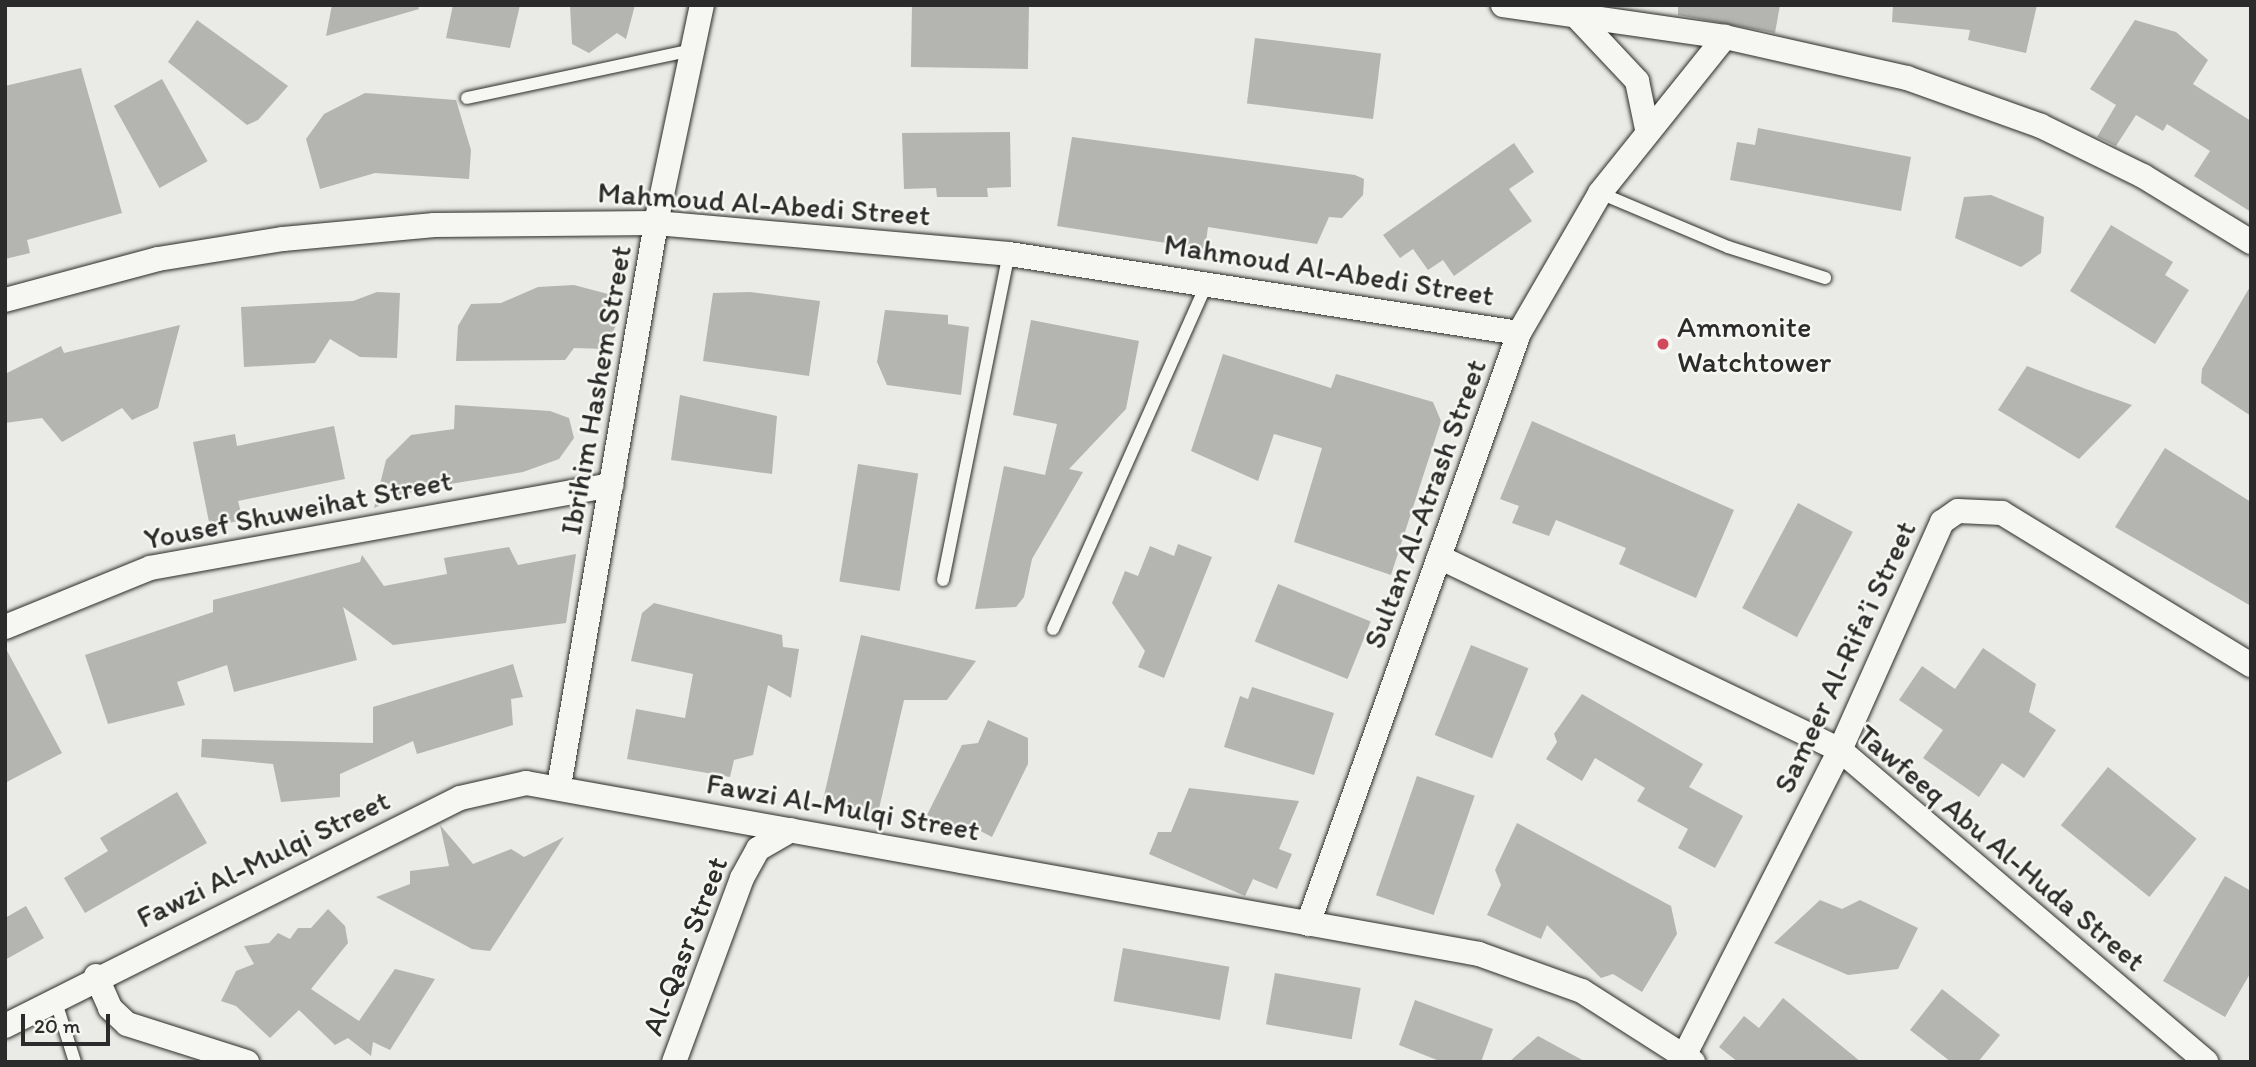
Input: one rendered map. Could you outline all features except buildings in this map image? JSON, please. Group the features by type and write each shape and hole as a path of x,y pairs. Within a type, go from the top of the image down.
{"street":[{"name":"Ibrihim Hashem Street","path":"559,786 656,223 702,5"},
{"path":"1503,5 1725,37 1907,78 2041,126 2143,176 2251,242"},
{"path":"1577,17 1637,81 1647,129"},
{"name":"Sultan Al-Atrash Street","path":"1308,924 1520,332 1600,193 1647,129 1725,37"},
{"name":"Mahmoud Al-Abedi Street","path":"5,300 158,258 284,239 434,225 656,223 1009,254 1209,281 1520,332"},
{"name":"Yousef Shuweihat Street","path":"5,627 150,568 612,485"},
{"name":"Sameer Al-Rifa’i Street","path":"1686,1059 1840,750 1942,522 1958,511 2002,513 2251,665"},
{"name":"Tawfeeq Abu Al-Huda Street","path":"1439,557 1840,750 2206,1062"},
{"name":"Fawzi Al-Mulqi Street","path":"5,1026 96,976 460,798 492,787 559,786 1479,954 1544,976 1626,1015 1686,1059"},
{"name":"Al-Qasr Street","path":"674,1062 742,878 758,849 791,830"},
{"path":"96,976 110,1008 127,1024 247,1062"}],"lane":[{"path":"467,98 694,50"},
{"path":"1600,193 1728,247 1825,278"},
{"path":"943,580 1009,254"},
{"path":"1054,629 1209,281"},
{"path":"55,999 75,1062"}],"place":[{"name":"Ammonite Watchtower","path":"1663,344"}]}
